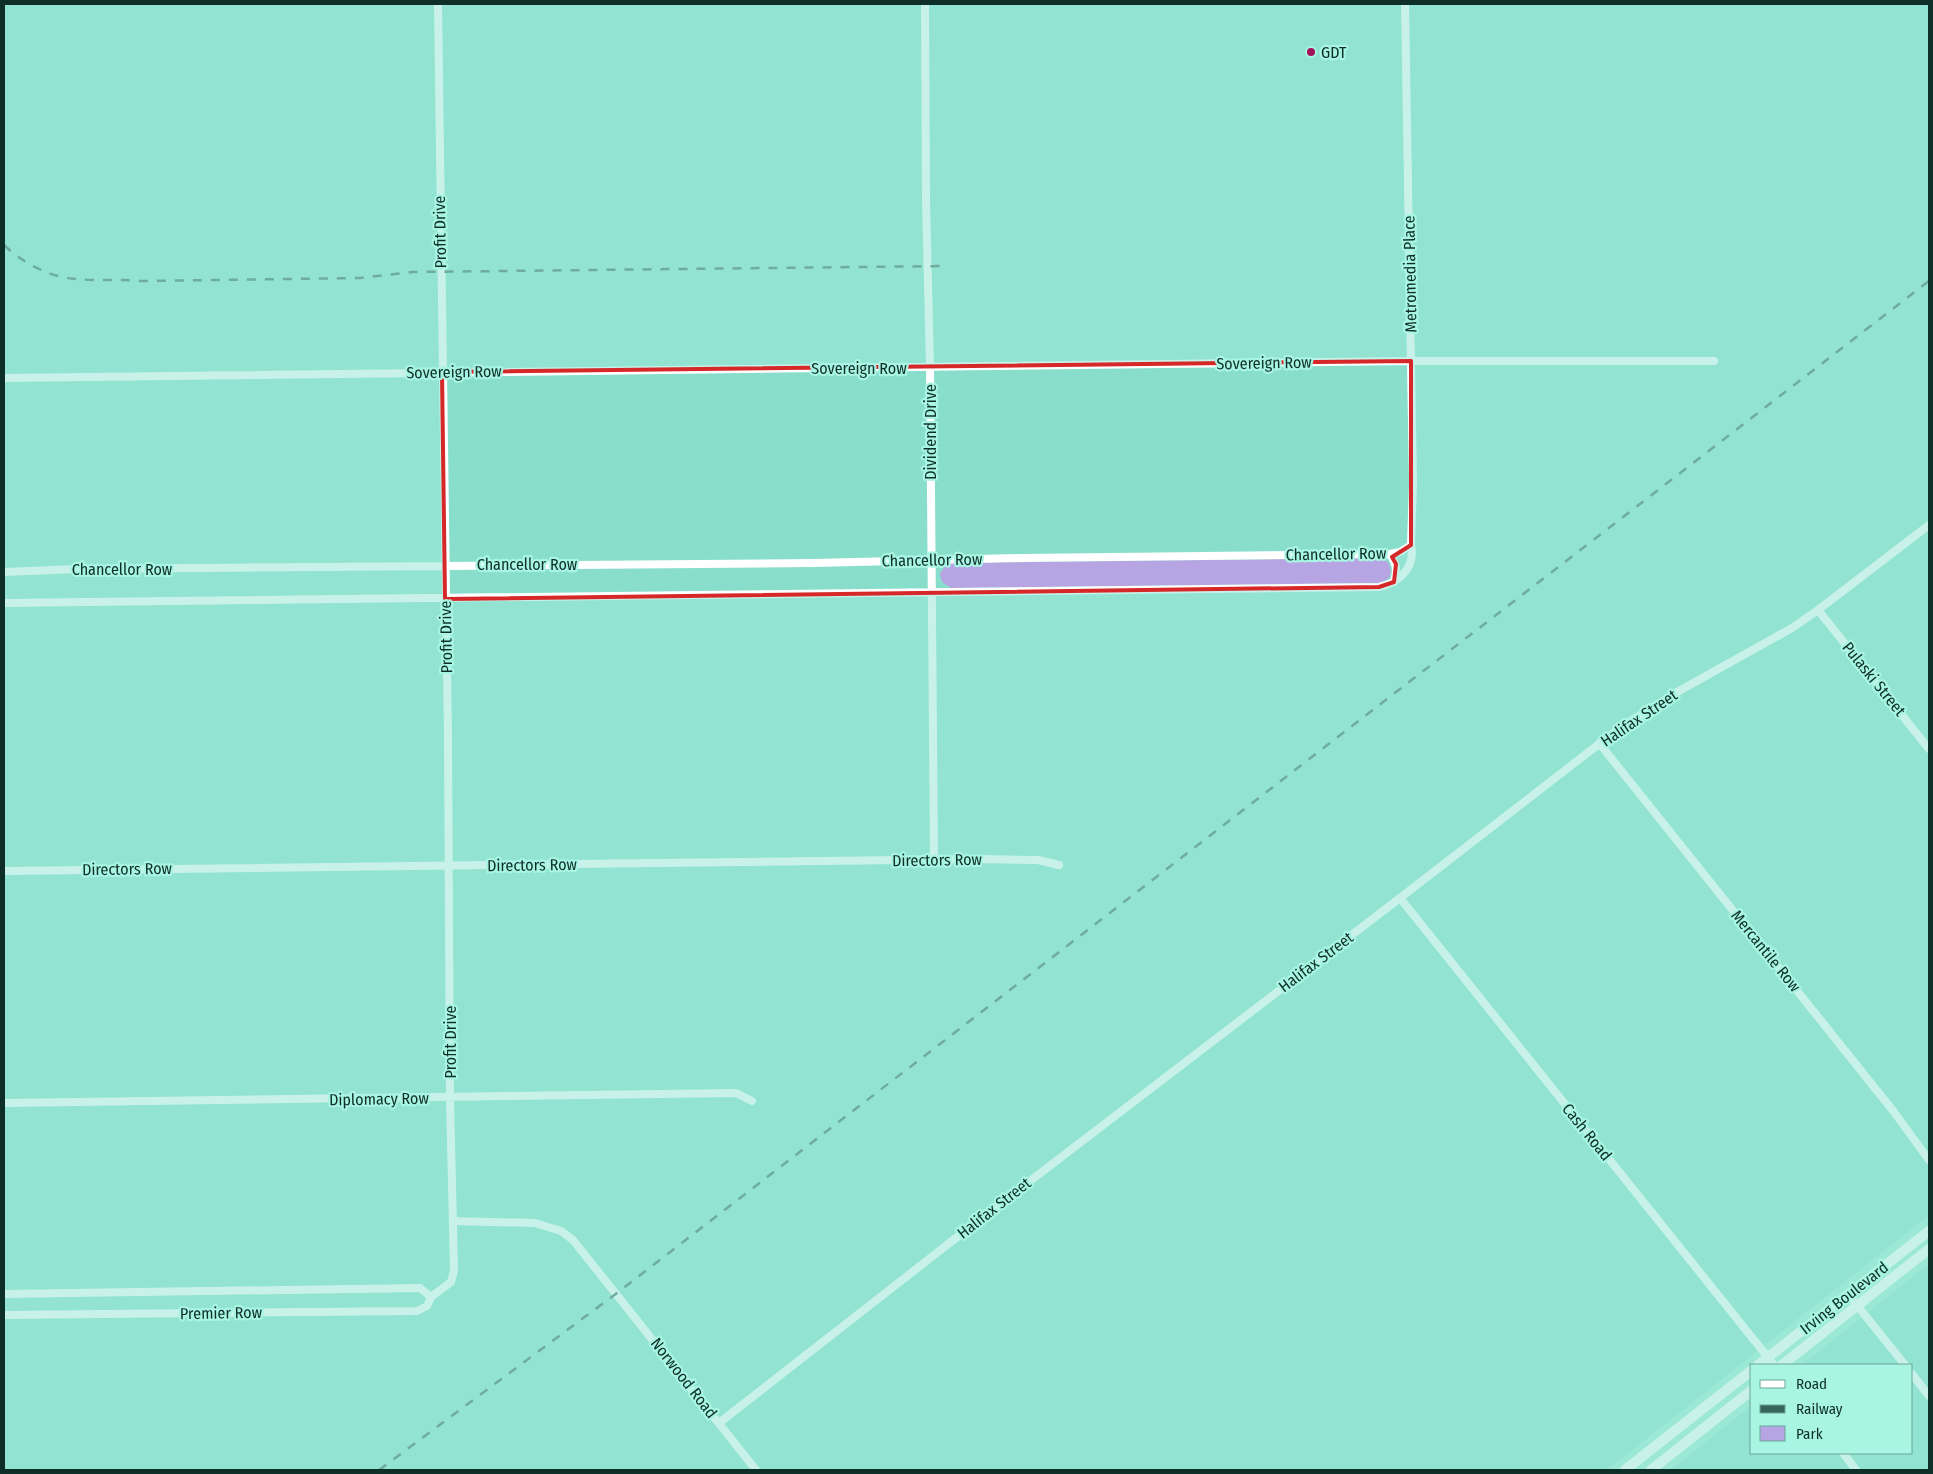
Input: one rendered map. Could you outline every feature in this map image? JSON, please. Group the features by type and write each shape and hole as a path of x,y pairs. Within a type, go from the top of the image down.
{"main road":[{"name":"Irving Boulevard","path":"1771,1361 1848,1294 1929,1231"},
{"name":"Irving Boulevard","path":"1783,1364 1929,1249"},
{"path":"1625,1470 1750,1372"},
{"path":"1651,1470 1750,1392"},
{"path":"1690,1419 1700,1431"},
{"path":"1663,1440 1673,1453"}],"street":[{"name":"Profit Drive","path":"438,4 449,866 450,1098 454,1271"},
{"name":"Dividend Drive","path":"925,4 934,860"},
{"name":"Metromedia Place","path":"1405,4 1413,483 1411,545"},
{"name":"Sovereign Row","path":"4,378 1411,361 1714,361"},
{"name":"Halifax Street","path":"719,1423 977,1221 1400,898 1621,726 1661,701 1767,643 1818,610 1929,525"},
{"name":"Chancellor Row","path":"4,572 78,569 445,564 805,563 1390,554 1400,552 1411,545 1413,552 1410,564 1404,574 1394,582 1379,587 4,603"},
{"path":"1390,554 1396,564 1397,572 1394,582"},
{"name":"Pulaski Street","path":"1818,610 1929,749"},
{"name":"Mercantile Row","path":"1600,743 1917,1142 1929,1160"},
{"name":"Directors Row","path":"4,871 934,860 1038,860 1059,865"},
{"name":"Cash Road","path":"1400,898 1771,1361"},
{"name":"Diplomacy Row","path":"4,1103 736,1093 752,1101"},
{"name":"Norwood Road","path":"453,1221 535,1223 561,1231 573,1240 612,1286 756,1470"},
{"name":"Premier Row","path":"4,1315 417,1310 427,1306 432,1296 451,1282 454,1271"},
{"name":"Premier Row","path":"4,1294 420,1288 432,1296"},
{"path":"1848,1294 1904,1364"},
{"path":"1913,1375 1929,1396"},
{"path":"1844,1454 1856,1470"}],"highlighted area":[{"path":"1411,361 1411,545 1392,557 1396,564 1394,582 1379,587 445,599 442,372"}],"shaded area":[{"path":"4,4 1929,4 1929,1215 1607,1470 4,1470"},
{"path":"1929,1264 1929,1470 1671,1470 1750,1407 1750,1454 1913,1454 1913,1364 1803,1364"}],"green space":[{"path":"1380,558 1388,562 1391,571 1389,578 1380,583 951,588 942,582 940,574 945,566 951,563"}],"railway":[{"path":"4,245 19,258 46,272 66,278 84,280 360,278 413,272 947,266"},
{"path":"379,1470 617,1293 1929,281"}],"place":[{"name":"GDT","path":"1311,52"}]}
